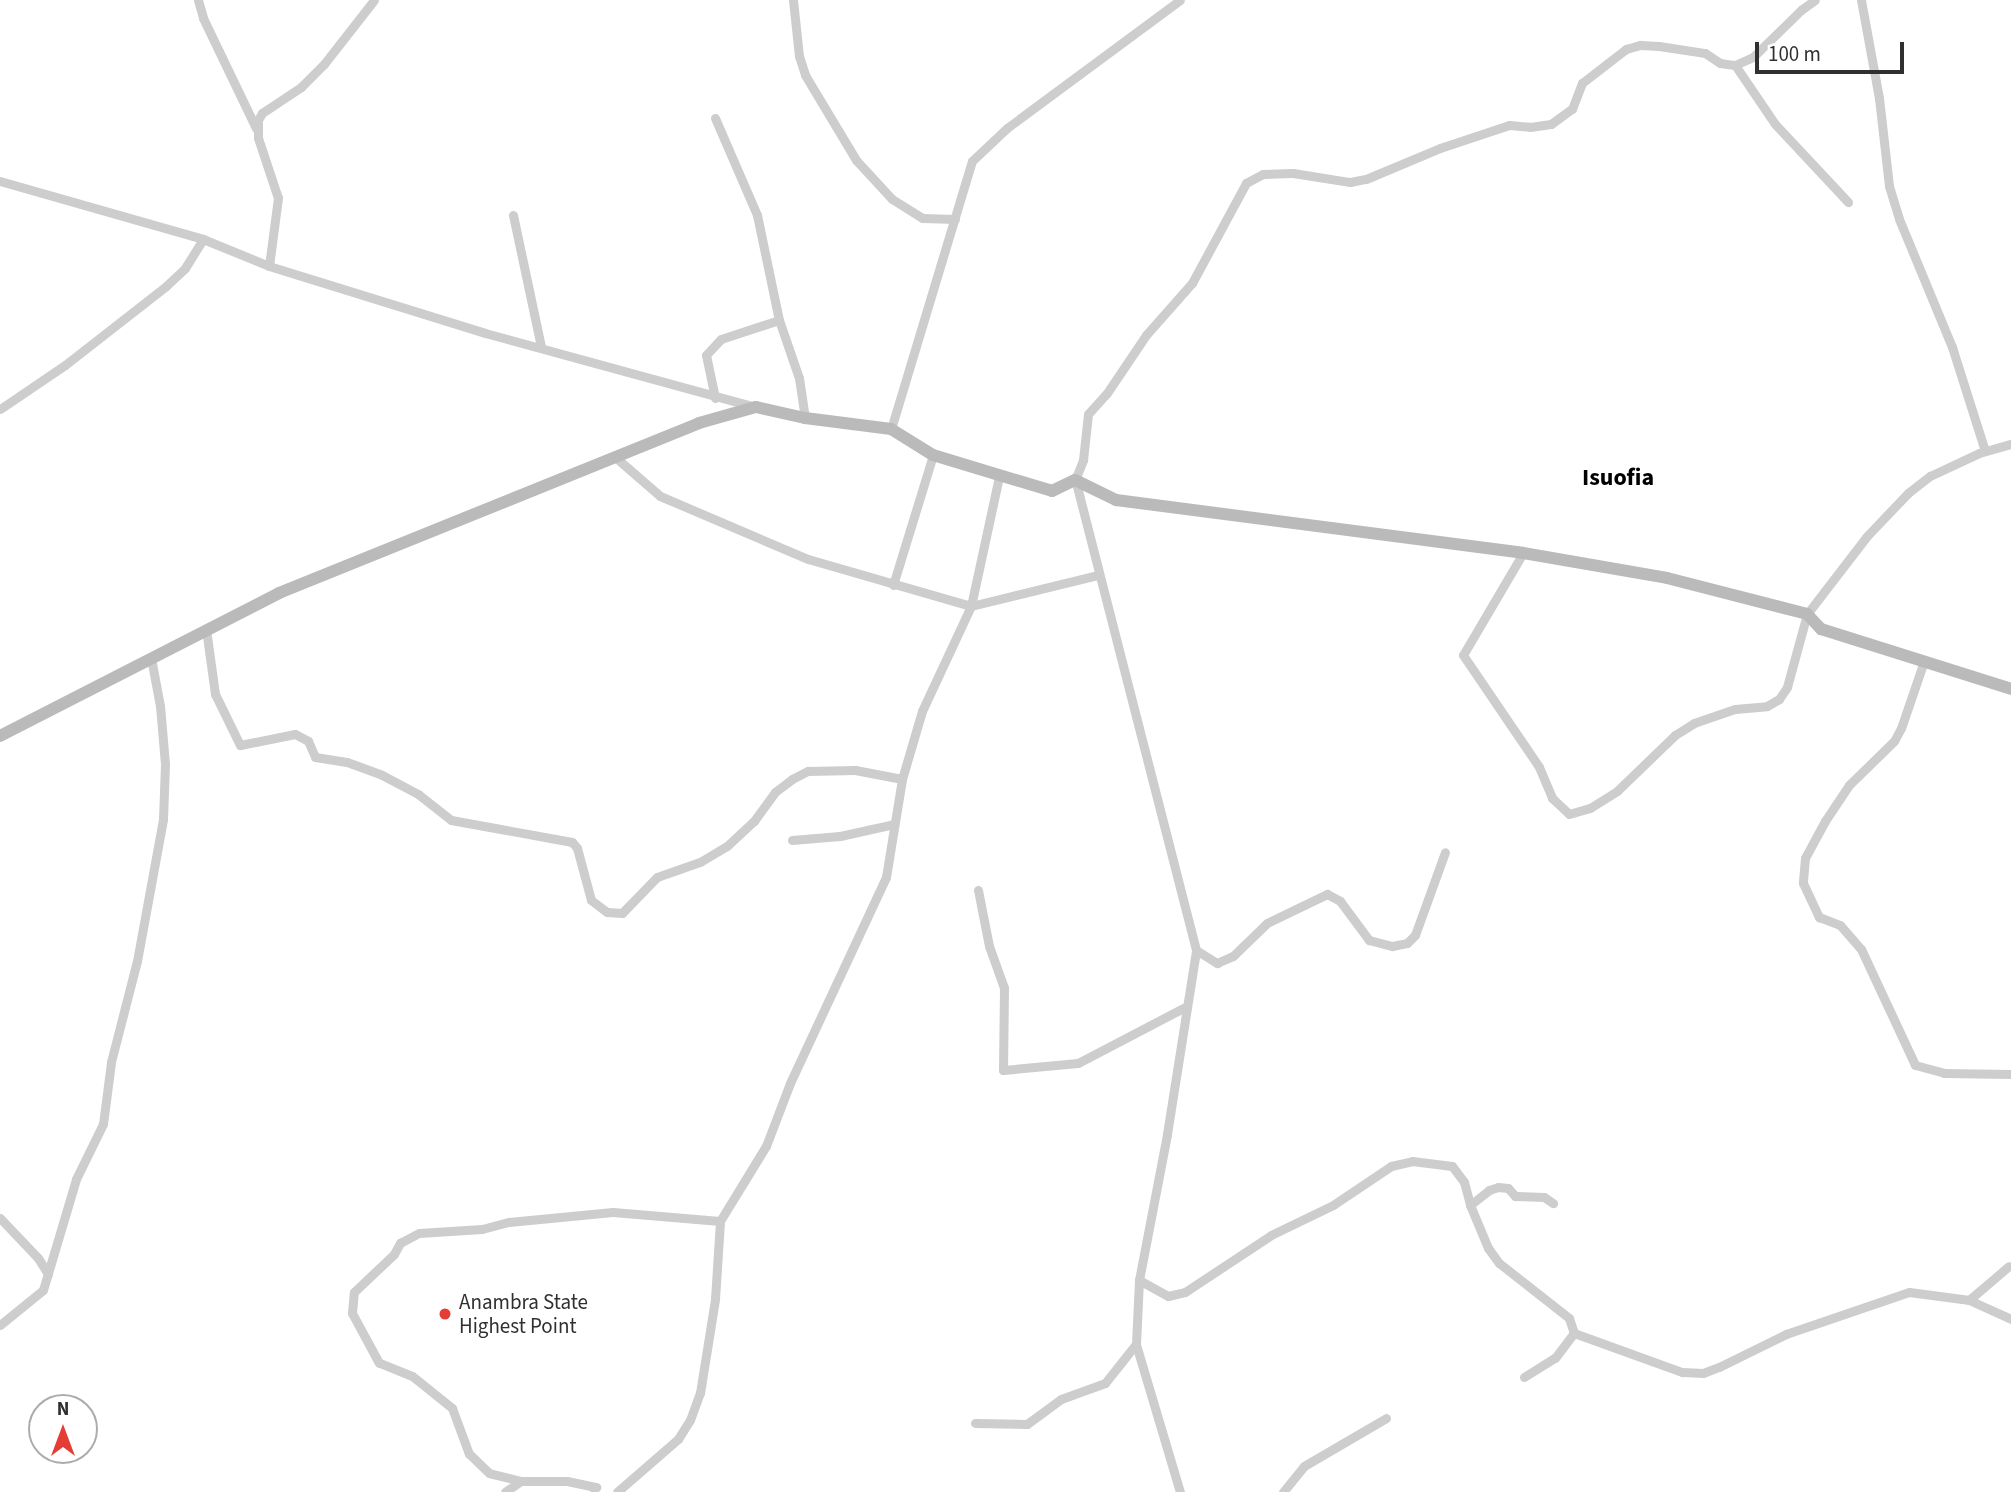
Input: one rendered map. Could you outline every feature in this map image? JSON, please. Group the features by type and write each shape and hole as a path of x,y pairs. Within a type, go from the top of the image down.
{"main road":[{"path":"2,730 33,722 205,629 310,580 699,423 756,407 805,418 891,429 933,455 1052,491 1075,480 1116,500 1523,553 1667,578 1807,614 1821,629 2011,689"}],"street":[{"path":"198,0 202,18 256,128 278,198 269,266"},
{"path":"256,128 262,114 301,87 324,64 374,0"},
{"path":"793,0 799,56 805,75 856,160 892,199 923,218 955,219"},
{"path":"891,429 972,161 1007,128 1180,0"},
{"path":"1180,1492 1136,1344 1139,1280 1167,1134 1196,950 1075,480 1083,460 1088,414 1107,393 1146,335 1192,283 1247,183 1272,172 1350,181 1366,179 1440,148 1509,125 1530,127 1551,124 1572,109 1582,83 1612,57 1640,45 1705,53 1720,63 1735,65 1753,57 1801,10 1815,0"},
{"path":"1861,0 1879,99 1889,186 1899,219 1952,347 1985,451"},
{"path":"1735,65 1775,124 1848,201"},
{"path":"715,118 757,215 779,320 799,378 805,418"},
{"path":"0,181 203,239 269,266 541,347 641,373 715,398 756,407"},
{"path":"513,215 541,347"},
{"path":"0,409 65,365 166,286 185,268 203,239"},
{"path":"715,398 706,355 721,339 779,320"},
{"path":"1523,553 1463,655 1539,767 1552,798 1569,814 1590,808 1617,791 1675,736 1694,723 1735,709 1767,706 1779,699 1787,687 1807,614 1867,536 1908,493 1930,476 1985,451 2011,444"},
{"path":"893,585 933,455"},
{"path":"614,456 660,496 808,559 971,606 1098,575"},
{"path":"617,1492 678,1439 690,1420 700,1393 715,1299 720,1221 766,1146 790,1083 886,877 902,779 922,711 971,606 999,476"},
{"path":"205,629 215,694 240,745 288,735 301,736 308,741 315,757 347,762 382,775 418,794 451,820 572,842 577,848 591,900 607,912 622,913 657,877 700,862 727,846 754,821 775,792 808,771 855,770 902,779"},
{"path":"0,1325 43,1290 76,1179 103,1124 111,1062 148,909 163,819 165,764 160,706 151,658"},
{"path":"1924,661 1894,741 1850,785 1825,821 1805,858 1803,883 1819,917 1840,925 1861,949 1915,1065 1944,1073 2011,1074"},
{"path":"792,840 840,836 894,824"},
{"path":"1196,950 1217,962 1233,956 1267,923 1327,894 1340,901 1369,940 1392,946 1407,943 1415,935 1445,852"},
{"path":"978,890 989,946 1004,988 1003,1070 1078,1063 1185,1007"},
{"path":"1139,1280 1168,1296 1185,1292 1270,1235 1333,1205 1391,1166 1412,1161 1452,1166 1464,1182 1470,1205 1488,1248 1499,1263 1569,1318 1574,1333 1644,1361 1682,1372 1703,1373 1786,1334 1909,1292 1969,1300 2011,1319"},
{"path":"1470,1205 1489,1190 1498,1187 1508,1188 1515,1196 1544,1197 1553,1203"},
{"path":"592,1490 596,1487 567,1481 521,1480 489,1473 468,1454 452,1408 412,1376 379,1363 352,1313 354,1292 394,1254 400,1243 419,1233 482,1229 509,1222 613,1212 720,1221"},
{"path":"0,1218 38,1258 48,1274"},
{"path":"1969,1300 2009,1266"},
{"path":"1524,1377 1555,1358 1574,1333"},
{"path":"975,1423 1027,1424 1061,1399 1105,1384 1136,1344"},
{"path":"1283,1492 1304,1466 1386,1418"},
{"path":"505,1492 521,1480"},
{"path":"592,1490 605,1492"}],"place":[{"name":"Anambra State Highest Point","path":"445,1314"}],"district":[{"name":"Isuofia","path":"1618,478"}]}
